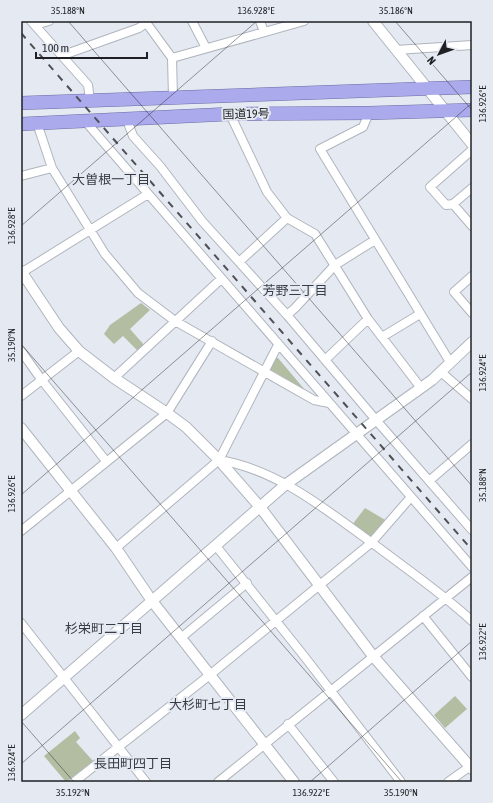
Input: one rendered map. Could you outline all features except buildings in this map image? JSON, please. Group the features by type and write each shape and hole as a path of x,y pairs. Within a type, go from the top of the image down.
{"highway":[{"name":"国道19号","path":"21,102 472,87"},
{"name":"国道19号","path":"21,124 230,114 369,113 472,110"}],"street":[{"path":"33,23 49,21"},
{"path":"192,21 206,48"},
{"path":"260,21 264,32"},
{"path":"172,58 304,21"},
{"path":"373,21 425,88 472,144"},
{"path":"64,56 140,28 145,22 172,58 173,98"},
{"path":"33,23 64,56 88,85 90,100"},
{"path":"396,50 472,45"},
{"path":"369,113 363,127 320,149 450,362"},
{"path":"230,114 267,192 286,218 315,234 368,319 421,388"},
{"path":"127,120 133,136 160,166 202,221 287,314 376,420 472,530"},
{"path":"85,121 472,567"},
{"path":"37,123 52,168 105,254 126,281 151,304 175,320 314,400 329,403"},
{"path":"472,150 430,187 446,205 453,204 472,188"},
{"path":"21,176 52,168"},
{"path":"148,194 21,272 59,328 79,351 114,378 168,412 186,427 219,460 260,507 373,656 471,767 448,782"},
{"path":"453,204 472,226"},
{"path":"239,262 286,218"},
{"path":"287,314 295,308 335,265 375,240"},
{"path":"472,276 454,292 472,313"},
{"path":"114,378 221,279"},
{"path":"382,337 420,314"},
{"path":"325,360 368,319"},
{"path":"21,531 168,412 212,341"},
{"path":"21,715 285,485 421,388 441,372 472,342"},
{"path":"116,548 219,460 278,345"},
{"path":"21,351 41,379 106,461"},
{"path":"21,396 79,351"},
{"path":"441,372 472,399"},
{"path":"21,428 116,548 152,601 182,637 294,782"},
{"path":"429,481 472,444"},
{"path":"219,460 241,464 294,488 446,598 472,621"},
{"path":"74,782 117,746 211,674 275,620 371,543 411,497"},
{"path":"216,546 247,583 401,782"},
{"path":"218,782 472,577"},
{"path":"182,637 247,583"},
{"path":"423,616 472,677"},
{"path":"21,623 146,782"},
{"path":"288,724 334,782"}],"green space":[{"path":"141,303 150,310 130,329 144,345 138,351 123,336 114,344 104,334 110,325"},
{"path":"275,358 278,358 305,390 271,370 269,367"},
{"path":"365,508 387,521 373,537 369,538 352,525"},
{"path":"455,696 467,709 445,728 434,715"},
{"path":"75,731 80,738 76,742 93,761 66,782 44,756"}],"railway":[{"path":"21,33 472,550"}],"district":[{"name":"大曽根一丁目","path":"111,179"},
{"name":"芳野三丁目","path":"295,290"},
{"name":"杉栄町二丁目","path":"104,628"},
{"name":"大杉町七丁目","path":"208,704"},
{"name":"長田町四丁目","path":"133,763"}]}
